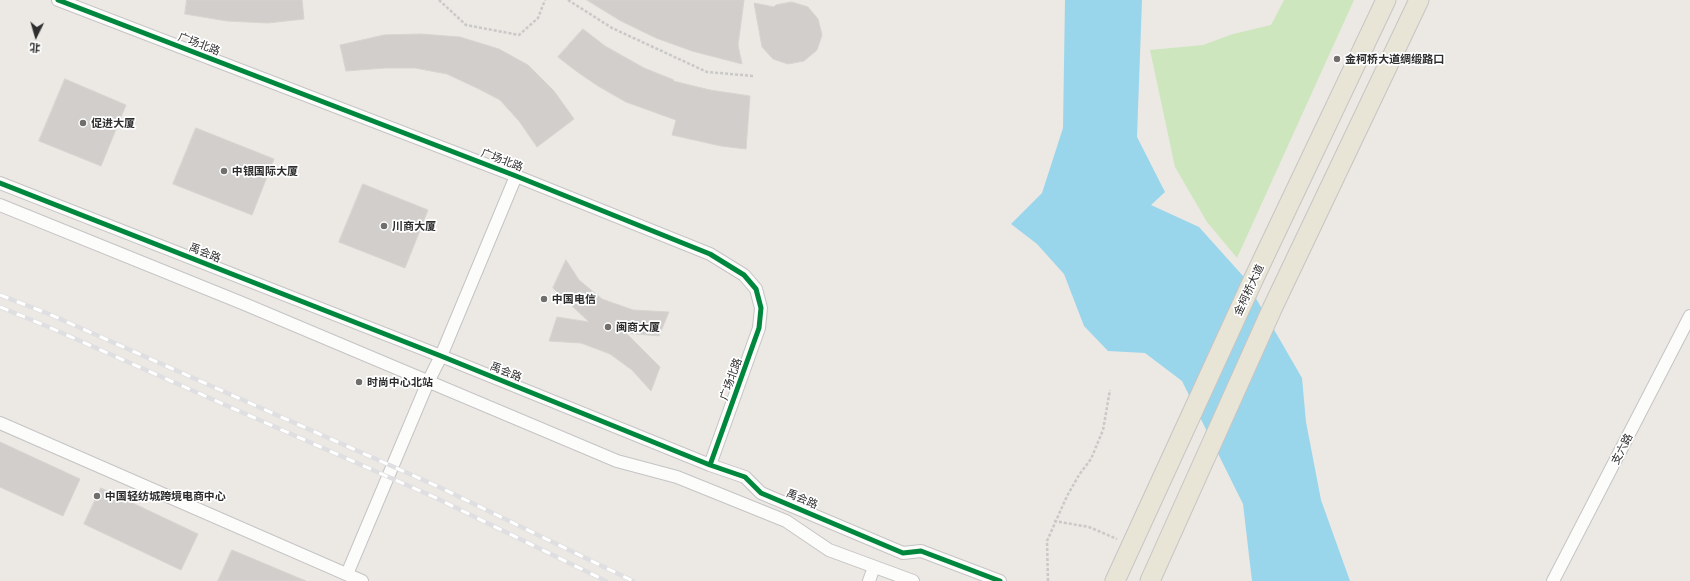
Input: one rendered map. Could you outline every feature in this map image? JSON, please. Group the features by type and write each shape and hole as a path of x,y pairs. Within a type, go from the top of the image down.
{"main road":[{"name":"金柯桥大道","path":"1115,581 1254,278 1386,0"},
{"path":"1150,581 1272,309 1419,0"}],"street":[{"name":"广场北路","path":"58,0 516,176 710,254 744,275 756,289 761,308 760,328 710,466"},
{"path":"347,574 428,382 441,356 516,176"},
{"name":"禹会路","path":"0,183 441,356 710,466 745,477 761,493 903,553 921,551 1000,581"},
{"path":"0,205 242,303 617,461 677,477 786,521 829,550 874,567 888,577 913,581"},
{"name":"支六路","path":"1553,581 1690,316"},
{"path":"0,423 362,581"},
{"path":"869,581 874,567"}],"path":[{"path":"439,0 466,25 519,35 538,18 545,0"},
{"path":"568,0 612,28 707,72 754,76"},
{"path":"1048,581 1047,541 1054,521 1070,490 1091,459 1103,430 1110,390"},
{"path":"1054,521 1088,527 1131,545"}],"green space":[{"path":"1284,0 1354,0 1237,258 1207,222 1175,167 1150,50 1203,45 1233,34 1271,25"}],"water":[{"path":"1065,0 1142,0 1137,137 1165,192 1151,205 1199,227 1243,276 1302,378 1306,422 1321,500 1350,581 1252,581 1243,504 1182,381 1145,353 1108,351 1084,326 1064,274 1037,244 1011,224 1042,193 1063,128"}],"building":[{"path":"187,0 302,0 304,19 268,23 227,21 185,14"},
{"path":"587,0 744,0 738,45 742,64 692,51 656,38 621,21"},
{"path":"792,2 808,7 818,19 822,35 817,50 804,61 788,64 773,59 762,47 754,3 774,7 776,5"},
{"path":"583,29 605,46 644,68 674,80 673,81 710,90 750,96 746,149 721,146 672,135 676,120 626,102 576,71 558,57"},
{"path":"421,34 460,37 499,49 528,65 554,91 574,119 537,147 519,121 500,100 447,74 415,68 385,68 346,71 340,45 384,35"},
{"name":"促进大厦","path":"65,79 126,105 101,166 39,141"},
{"name":"中银国际大厦","path":"196,128 274,159 252,215 173,184"},
{"name":"川商大厦","path":"363,184 428,210 405,268 339,242"},
{"name":"闽商大厦","path":"566,260 579,280 602,299 633,310 669,312 659,336 626,333 660,367 651,391 632,370 610,354 581,343 549,341 557,317 589,322 553,288"},
{"path":"0,442 80,479 63,516 0,487"},
{"path":"101,488 198,534 181,570 84,524"},
{"path":"232,550 306,581 218,581"}],"railway":[{"path":"0,295 49,314 439,487 633,581"},
{"path":"0,307 434,497 606,581"}],"cycle path":[{"path":"58,0 516,176 710,254 744,275 756,289 761,308 759,328 710,465"},
{"path":"0,183 441,356 710,465 745,477 761,493 903,553 921,551 1000,581"}],"place":[{"name":"金柯桥大道绸缎路口","path":"1337,59"},
{"name":"促进大厦","path":"83,123"},
{"name":"中银国际大厦","path":"224,171"},
{"name":"川商大厦","path":"384,226"},
{"name":"中国电信","path":"544,299"},
{"name":"闽商大厦","path":"608,327"},
{"name":"时尚中心北站","path":"359,382"},
{"name":"中国轻纺城跨境电商中心","path":"97,496"}]}
